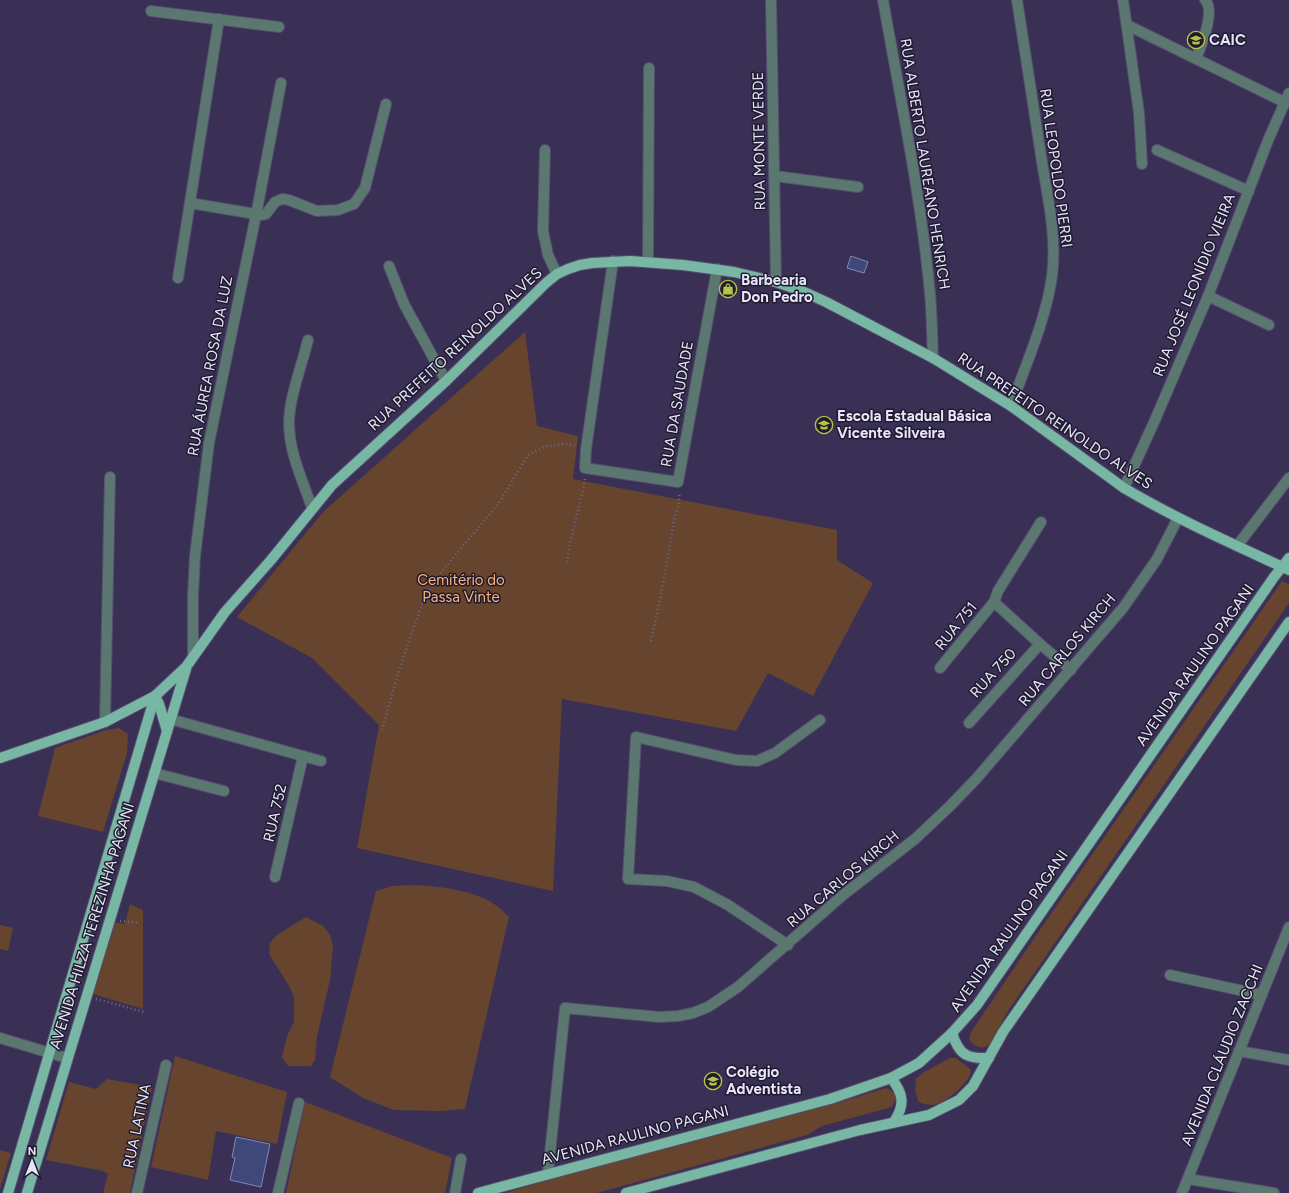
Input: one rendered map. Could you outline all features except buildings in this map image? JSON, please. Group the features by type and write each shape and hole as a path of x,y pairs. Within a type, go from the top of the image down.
{"main road":[{"name":"RUA PREFEITO REINOLDO ALVES","path":"155,696 186,667 225,612 271,560 332,485 446,381 530,297 557,274 580,265 613,261 648,262 717,269 776,282 802,291 933,358 1011,406 1124,488 1178,518 1285,568"},
{"name":"AVENIDA RAULINO PAGANI","path":"478,1193 830,1098 891,1078 919,1063 966,1020 977,1005 1285,568 1289,558"},
{"path":"626,1193 860,1130 929,1115 959,1100 974,1086 1004,1032 1289,622"},
{"name":"AVENIDA HILZA TEREZINHA PAGANI","path":"27,1193 186,667"},
{"path":"0,758 105,722 155,696 159,704 166,731"},
{"name":"AVENIDA HILZA TEREZINHA PAGANI","path":"8,1193 48,1052 155,696"},
{"path":"952,1034 956,1045 964,1054 975,1058 989,1058"},
{"path":"891,1078 899,1088 902,1100 901,1112 894,1122"}],"street":[{"name":"RUA MONTE VERDE","path":"771,0 776,282"},
{"name":"RUA ALBERTO LAUREANO HENRICH","path":"883,0 920,209 931,296 933,358"},
{"name":"RUA LEOPOLDO PIERRI","path":"1011,406 1048,298 1052,275 1053,255 1051,216 1017,0"},
{"path":"1123,0 1140,118 1142,164"},
{"path":"1196,59 1202,44 1209,14 1208,3 1205,0"},
{"path":"151,10 279,27"},
{"path":"178,278 218,19"},
{"path":"1127,25 1284,102"},
{"path":"648,68 648,262"},
{"name":"RUA ÁUREA ROSA DA LUZ","path":"193,657 193,596 195,556 208,451 281,83"},
{"name":"RUA JOSÉ LEONÍDIO VIEIRA","path":"1124,488 1208,296 1284,102 1289,93"},
{"path":"190,203 256,215 266,214 275,202 282,199 317,210 338,210 354,204 365,188 386,104"},
{"path":"545,150 543,231 548,255 557,274"},
{"path":"1157,150 1249,191"},
{"path":"775,176 858,187"},
{"path":"585,468 586,449 613,261"},
{"path":"389,266 404,304 446,381"},
{"name":"RUA DA SAUDADE","path":"585,468 678,482 717,269"},
{"path":"1208,296 1269,325"},
{"path":"308,340 292,399 289,423 292,450 312,508"},
{"path":"105,722 110,477"},
{"path":"1238,546 1289,478"},
{"name":"RUA CARLOS KIRCH","path":"548,1173 565,1008 659,1017 678,1016 693,1014 708,1008 732,992 788,945 843,895 915,839 976,779 1123,608 1157,559 1178,518"},
{"name":"RUA 751","path":"940,668 994,602 998,591 1041,522"},
{"path":"994,602 1071,670"},
{"name":"RUA 750","path":"969,723 1040,644"},
{"path":"170,719 321,760"},
{"path":"788,945 728,905 694,887 667,881 628,879 636,737 736,760 757,761 775,753 820,720"},
{"name":"RUA 752","path":"275,877 303,756"},
{"path":"154,773 224,791"},
{"name":"AVENIDA CLÁUDIO ZACCHI","path":"1182,1193 1262,995 1286,945 1289,927"},
{"path":"1170,975 1262,995"},
{"path":"0,1038 67,1058"},
{"path":"1239,1051 1289,1060"},
{"name":"RUA LATINA","path":"138,1193 166,1065"},
{"path":"278,1193 299,1103"},
{"path":"455,1193 461,1159"},
{"path":"1188,1179 1274,1193"}],"path":[{"path":"382,730 400,667 422,604 438,576 499,503 528,455 544,447 561,444 575,445 586,449"},
{"path":"567,562 570,543 584,486 585,468"},
{"path":"651,641 680,497 678,482"},
{"path":"110,918 124,922 140,923"},
{"path":"86,996 144,1012"}],"green space":[{"name":"Cemitério do Passa Vinte","path":"525,332 537,426 578,436 573,479 837,530 837,560 873,583 813,696 768,673 736,731 562,699 553,891 357,848 379,725 312,658 237,617 323,512"},
{"path":"1282,581 1289,584 1289,603 1006,1014 998,1031 990,1043 985,1047 975,1045 969,1039 971,1032 1039,931"},
{"path":"119,728 128,734 127,753 103,832 38,816 55,748 106,730"},
{"path":"392,886 433,886 479,896 497,906 509,917 465,1109 441,1111 394,1110 363,1098 330,1077 376,891"},
{"path":"130,904 143,910 143,1009 93,994 114,922 125,924"},
{"path":"306,917 323,926 330,935 333,947 330,980 317,1037 315,1060 311,1066 288,1066 282,1057 287,1036 294,1022 294,997 289,986 269,954 270,943 277,935"},
{"path":"0,925 13,928 8,951 0,949"},
{"path":"175,1056 287,1092 277,1144 216,1131 208,1180 151,1167"},
{"path":"950,1058 956,1058 971,1070 967,1080 950,1097 938,1104 929,1105 918,1101 915,1089 916,1079 924,1072"},
{"path":"107,1079 152,1087 130,1193 103,1193 108,1174 103,1171 46,1160 69,1082 96,1089"},
{"path":"886,1088 893,1092 896,1097 892,1107 822,1126 807,1135 597,1193 505,1193 594,1166 830,1105"},
{"path":"305,1102 452,1158 445,1193 286,1193"},
{"path":"0,1150 11,1153 0,1189"}],"place":[{"name":"CAIC","path":"1196,40"},
{"name":"Barbearia Don Pedro","path":"728,289"},
{"name":"Escola Estadual Básica Vicente Silveira","path":"824,425"},
{"name":"Colégio Adventista","path":"713,1081"}]}
